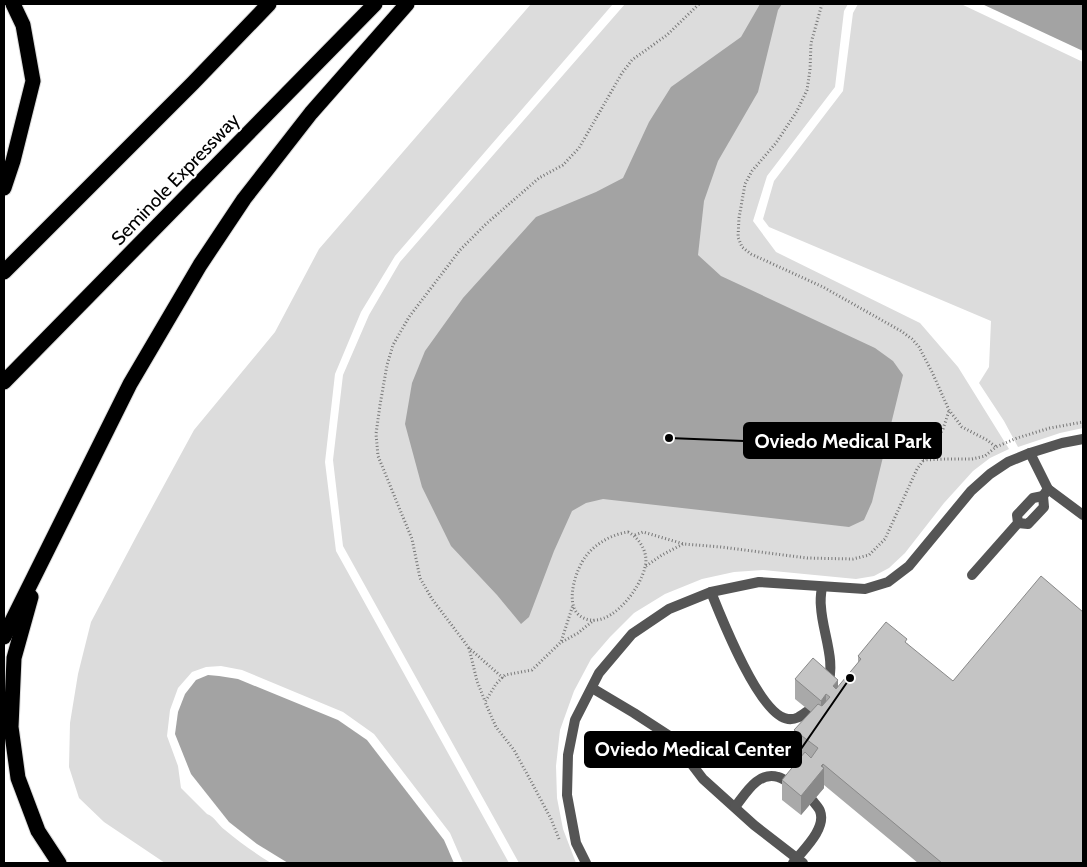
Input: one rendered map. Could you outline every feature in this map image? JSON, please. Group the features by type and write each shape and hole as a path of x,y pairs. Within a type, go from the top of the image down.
{"highway":[{"path":"4,188 13,161 33,81 23,25 13,4"},
{"path":"4,272 193,83 269,4"},
{"name":"Seminole Expressway","path":"4,382 375,4"},
{"path":"4,638 130,384 200,265 244,199 311,113 407,4"},
{"path":"42,560 14,658 11,727 18,778 38,831 59,863"}],"street":[{"path":"586,863 576,843 568,795 568,755 575,720 599,672 632,634 669,609 711,592 759,582 865,589 888,582 909,566 971,491 990,474 1008,462 1030,453 1083,439"},
{"path":"972,575 1018,523 1028,524 1044,506 1046,493 1030,453"},
{"path":"1046,493 1083,515"},
{"path":"822,587 821,608 830,664 830,680 826,689"},
{"path":"711,592 725,628 747,672 768,705 786,719 796,719 809,710"},
{"path":"592,688 671,737 703,779 797,862 814,838 821,821 820,811 813,801"},
{"path":"734,807 756,781 767,775 780,777 793,786"}],"path":[{"path":"503,678 469,648 432,599 420,578 412,539 378,456 376,434 387,365 393,344 409,317 460,250 486,224 539,178 563,165 579,148 622,73 632,60 667,35 699,4"},
{"path":"822,4 811,43 807,90 797,111 776,143 752,171 745,184 738,237 742,247 751,254 823,288 912,339 919,347 949,410 962,427 996,447"},
{"path":"634,535 643,532 684,544 807,558 852,559 870,554 885,539 917,469 943,429 949,410"},
{"path":"923,460 972,460 985,456 996,447 1017,438 1050,428 1083,422"},
{"path":"485,702 496,684 505,675 532,670 561,642 578,633 595,620 613,613 624,604 632,595 646,567 646,557 642,545 634,535 628,532 620,533 607,539 586,556 573,586 573,605 561,642"},
{"path":"646,567 662,555 684,544"},
{"path":"573,605 576,612 582,617 595,620"},
{"path":"469,648 477,681 496,727 514,750 551,820 560,842"}],"shaded area":[{"path":"531,4 613,4 395,256 361,312 335,374 325,462 336,551 509,863 463,863 450,833 374,734 343,712 242,670 221,666 206,667 192,672 178,688 170,710 167,736 178,766 181,788 223,828 271,863 165,863 104,822 79,798 69,767 70,723 78,674 91,622 194,430 275,332 319,249"},
{"path":"625,4 848,4 844,11 835,87 767,176 753,221 776,252 920,323 958,367 1009,449 990,458 973,471 944,503 905,553 889,568 874,576 856,579 763,570 734,572 702,579 665,594 634,613 591,659 574,691 560,730 556,766 557,798 563,829 576,863 519,863 343,546 333,460 343,375 369,315 400,262"},
{"path":"760,4 782,4 778,10 758,92 718,161 704,201 698,255 721,276 875,348 893,361 903,375 872,502 864,520 849,527 603,499 586,503 572,511 554,551 529,617 521,624 497,595 451,546 422,487 405,424 412,383 425,351 463,298 536,217 596,192 623,178 649,122 671,87 741,37"},
{"path":"858,4 961,4 1083,62 1083,428 1060,433 1018,447 1004,421 979,383 989,367 991,321 769,227 763,219 774,181 843,91 853,13"},
{"path":"982,4 1083,4 1083,51"},
{"path":"208,675 238,679 338,720 367,740 444,840 454,863 288,863 257,844 229,822 191,774 175,734 178,712 185,694 196,680"}],"building":[{"path":"1041,576 1083,612 1083,863 942,863 823,764 821,766 824,768 801,796 782,780 805,752 811,758 818,748 794,730 818,704 822,706 830,697 826,694 821,701 795,679 813,658 838,680 833,686 836,689 861,659 858,656 886,622 907,639 905,642 953,681"}],"place":[{"name":"Oviedo Medical Park","path":"669,438"},
{"name":"Oviedo Medical Center","path":"850,678"}]}
